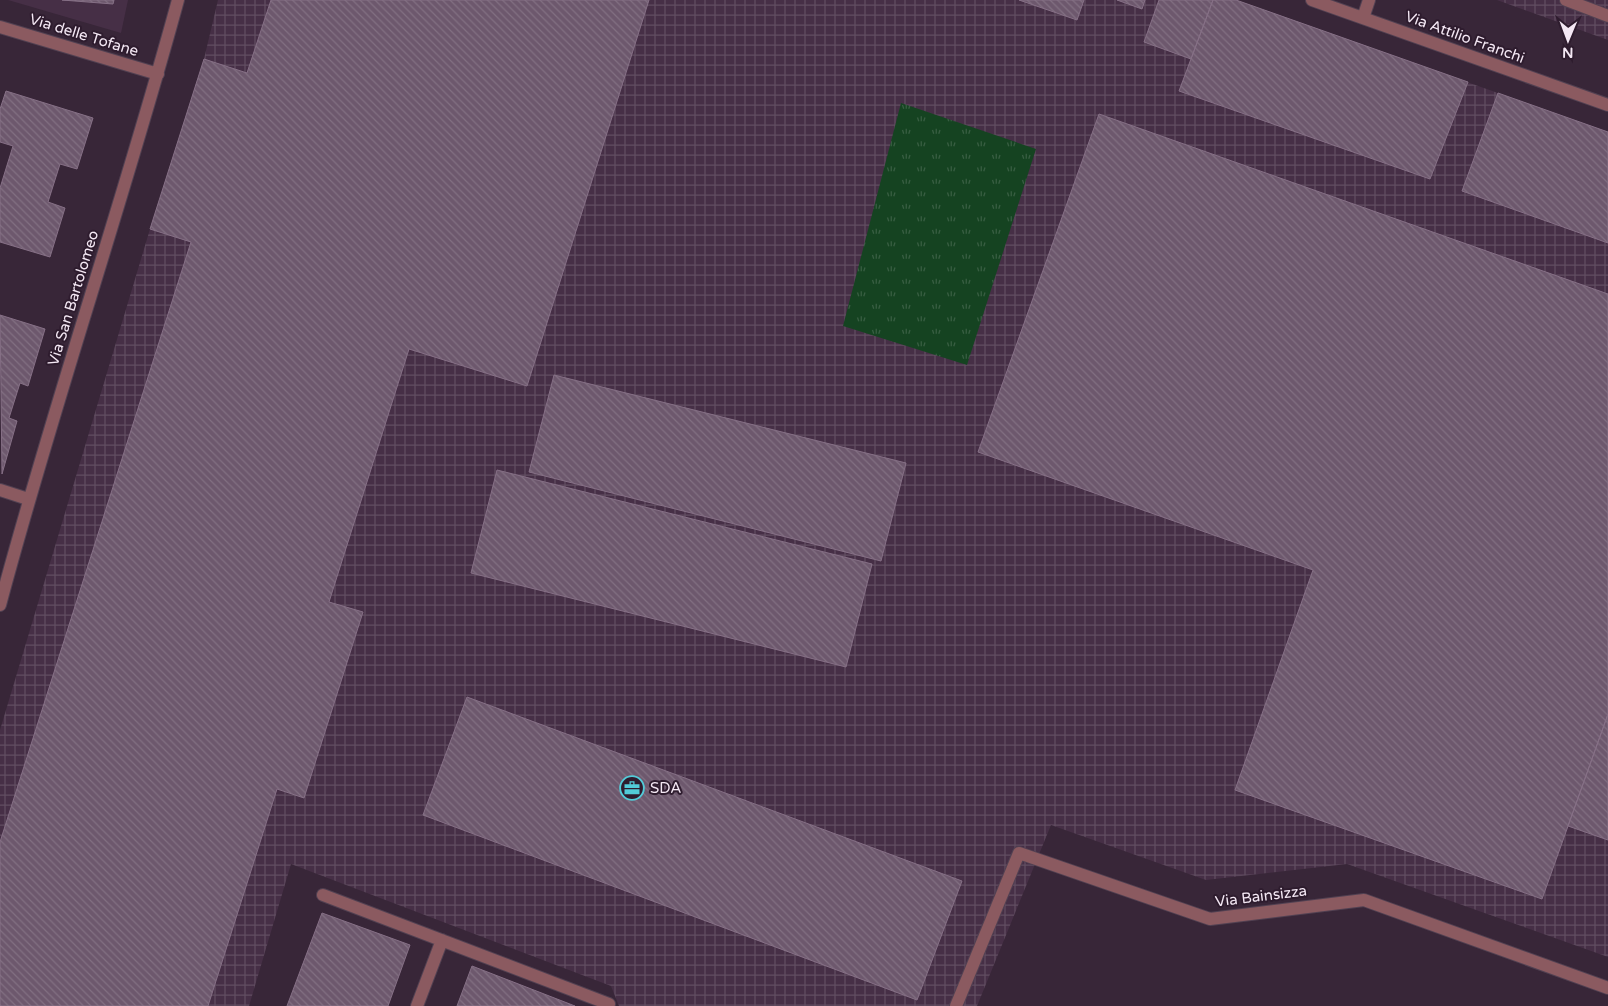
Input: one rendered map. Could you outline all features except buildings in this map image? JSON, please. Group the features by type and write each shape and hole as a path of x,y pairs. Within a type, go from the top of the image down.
{"street":[{"name":"Via San Bartolomeo","path":"0,605 28,499 158,74 178,0"},
{"name":"Via Attilio Franchi","path":"1312,0 1608,106"},
{"path":"1363,18 1369,0"},
{"path":"1566,0 1608,16"},
{"name":"Via delle Tofane","path":"0,27 158,74"},
{"path":"0,490 28,499"},
{"name":"Via Bainsizza","path":"956,1006 1018,853 1210,919 1364,900 1608,988"},
{"path":"323,895 610,1005"},
{"path":"417,1006 442,940"}],"shaded area":[{"path":"8,0 128,0 121,33"},
{"path":"218,0 1236,0 1608,132 1608,957 1347,864 1206,880 1051,825 977,1006 619,1006 611,986 291,864 249,1006 0,1006 0,730 150,229 204,59"},
{"path":"1497,0 1608,0 1608,40"}],"green space":[{"path":"901,103 1036,149 967,365 843,326"}],"place":[{"name":"SDA","path":"632,788"}]}
